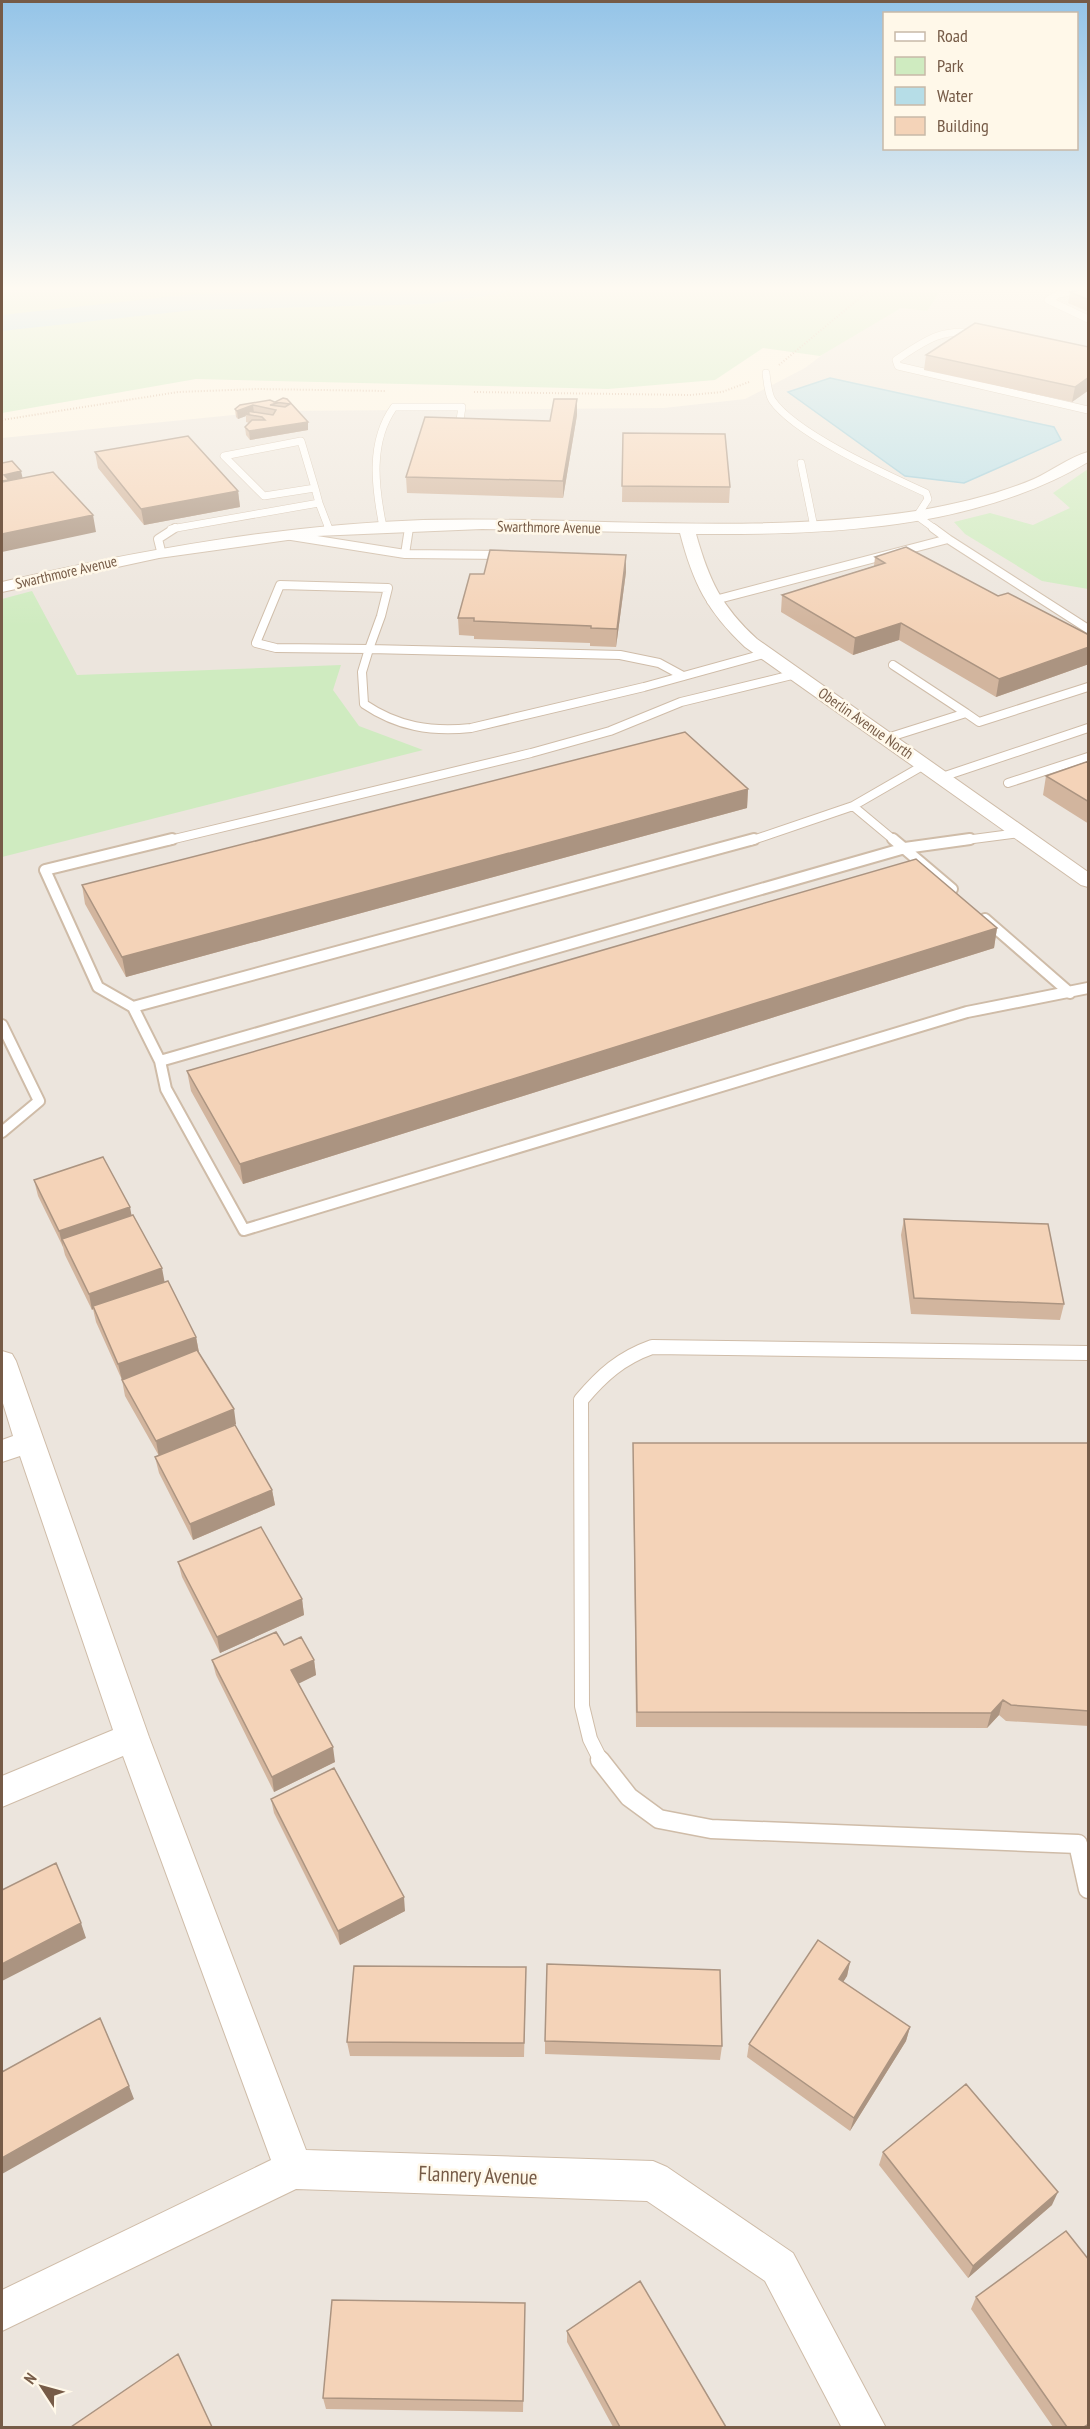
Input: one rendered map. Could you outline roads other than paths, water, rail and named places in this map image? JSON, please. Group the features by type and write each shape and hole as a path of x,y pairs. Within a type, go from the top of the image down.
{"street":[{"name":"Swarthmore Avenue","path":"2,587 161,551 280,534 329,530 409,526 687,530 814,527 917,516 947,512 1019,492 1045,481 1089,456"},
{"name":"Oberlin Avenue North","path":"687,530 701,583 725,619 767,654 1089,882"},
{"path":"2,1361 15,1446 132,1737 294,2169"},
{"path":"2,1792 132,1737"},
{"name":"Flannery Avenue","path":"2,2311 294,2169 653,2181 779,2267 865,2427"}],"lane":[{"path":"772,400 793,420 871,469 926,493 928,499 917,516 948,539 1089,629"},
{"path":"1045,400 1089,410"},
{"path":"383,527 378,507 376,467 386,415 394,407 462,407 459,426"},
{"path":"315,488 264,496 224,456 301,441 329,530"},
{"path":"801,464 814,527"},
{"path":"161,551 158,539 173,528 319,503"},
{"path":"405,554 409,526"},
{"path":"280,534 405,554 512,555"},
{"path":"711,601 948,539"},
{"path":"682,676 669,666 632,655 367,649 264,647 256,643 280,585 388,588 367,649 361,692 364,704 388,720 424,730 471,728 682,676 767,654"},
{"path":"893,665 980,722 1089,687"},
{"path":"796,674 681,702 609,731 531,753 45,870 98,987 133,1007 160,1061 166,1089 244,1230 967,1012 1089,988"},
{"path":"887,738 966,713"},
{"path":"942,777 1089,728"},
{"path":"1008,783 1089,757"},
{"path":"133,1007 744,843 853,806 924,765"},
{"path":"853,806 957,894"},
{"path":"160,1061 905,848 1019,833"},
{"path":"974,909 1070,993"},
{"path":"2,1025 39,1101 2,1132"},
{"path":"1089,1353 652,1347 626,1356 602,1376 582,1400 581,1416 582,1706 590,1738 603,1766 628,1797 659,1819 711,1829 1078,1844 1089,1889"}],"water":[{"path":"800,400 932,400 1054,427 1061,440 964,483 905,476"}]}
